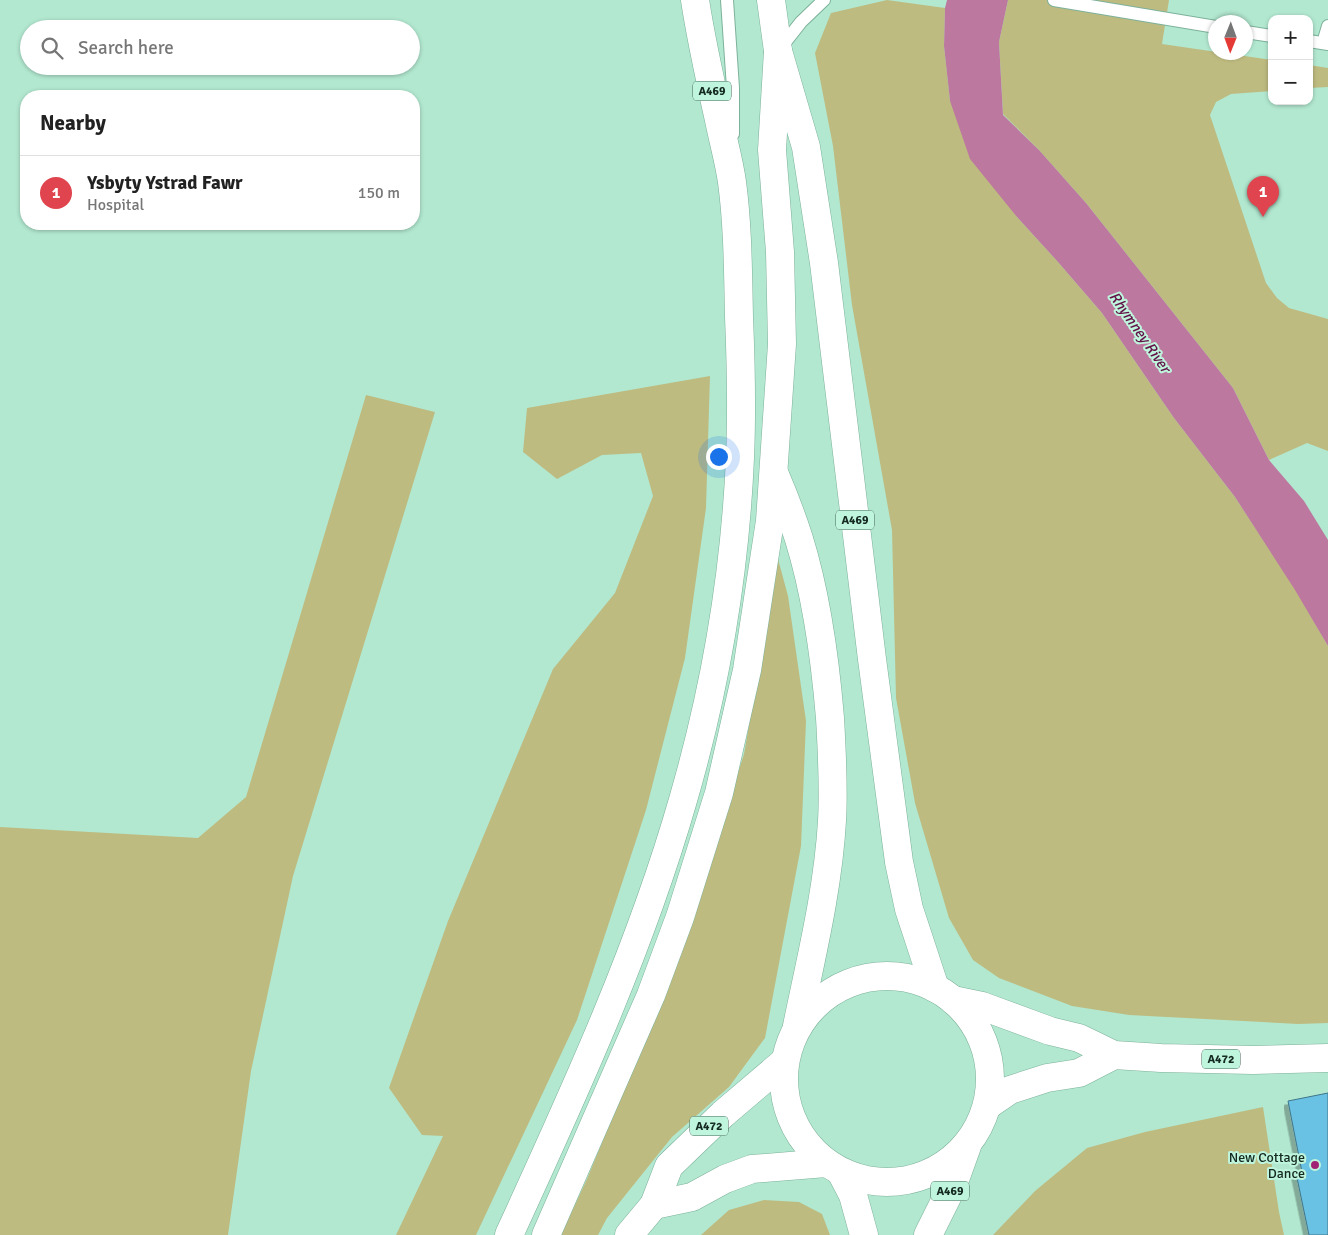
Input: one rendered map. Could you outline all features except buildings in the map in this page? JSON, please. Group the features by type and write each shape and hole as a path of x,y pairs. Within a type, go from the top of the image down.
{"main road":[{"name":"A469","path":"695,0 702,44 732,181 738,270 741,380 773,471 792,515 809,577 827,681 832,749 832,821 823,898 797,1026"},
{"name":"A469","path":"770,0 778,51 808,157 824,263 872,659 899,862 911,918 944,994"},
{"path":"546,1235 651,996 680,917 708,833 728,759 747,670 770,522 782,344 780,252 772,150 778,51"},
{"path":"509,1235 617,989 650,904 684,799 704,718 727,588 740,461 741,380"},
{"path":"884,975 910,978 944,994 969,1016 981,1036 989,1058 991,1081 988,1104 968,1145 941,1167 909,1180 892,1183 858,1179 834,1168 809,1148 787,1108 783,1085 784,1062 797,1026 814,1006 834,990 859,979 884,975"},
{"name":"A472","path":"944,994 1050,1031 1079,1038 1114,1055 1253,1060 1328,1058"},
{"path":"988,1104 1010,1090 1047,1078 1079,1073 1114,1055"},
{"name":"A472","path":"630,1235 654,1205 669,1166 723,1114 784,1062"},
{"name":"A469","path":"928,1235 953,1185 968,1145"},
{"path":"654,1205 692,1197 752,1169 834,1168"},
{"path":"834,1168 853,1195 864,1235"}],"lane":[{"path":"727,0 733,88 732,181"},
{"path":"778,51 801,22 824,0"},
{"path":"1054,0 1208,26"},
{"path":"1313,42 1326,44 1328,26"},
{"path":"1253,33 1268,35"}],"shaded area":[{"path":"887,0 945,8 944,46 950,101 1017,217 1102,313 1174,418 1235,497 1296,590 1328,646 1328,1023 1298,1024 1129,1015 1072,1006 999,978 973,960 949,918 915,803 896,698 892,530 852,305 833,146 815,53 831,13"},
{"path":"1008,0 1169,0 1162,44 1208,51 1208,60 1253,60 1253,57 1268,59 1268,91 1231,94 1216,102 1210,115 1266,283 1277,298 1289,308 1328,319 1328,451 1307,443 1269,460 1233,388 1086,203 1039,150 1003,114 999,42"},
{"path":"1313,66 1328,68 1328,87 1313,88"},
{"path":"710,376 706,508 685,658 646,810 577,1020 476,1235 396,1235 443,1136 422,1135 389,1088 448,921 553,669 615,593 653,496 641,453 602,455 557,479 523,452 527,408"},
{"path":"366,395 435,412 293,876 251,1071 228,1235 0,1235 0,827 198,838 246,797"},
{"path":"778,559 788,596 806,721 801,846 765,1038 729,1087 672,1137 607,1218 598,1235 561,1235 587,1179 681,952 744,754"},
{"path":"1263,1107 1284,1235 993,1235 1035,1191 1087,1148 1145,1132"},
{"path":"764,1200 799,1202 822,1214 830,1235 701,1235 729,1210"}],"water":[{"name":"Rhymney River","path":"947,0 1008,0 999,42 1003,115 1039,150 1086,203 1233,388 1269,460 1304,501 1328,540 1328,646 1295,590 1235,497 1174,418 1102,313 1017,217 970,159 950,101 944,46"}],"place":[{"name":"Ysbyty Ystrad Fawr","path":"1263,217"},
{"name":"New Cottage Dance","path":"1315,1165"}]}
